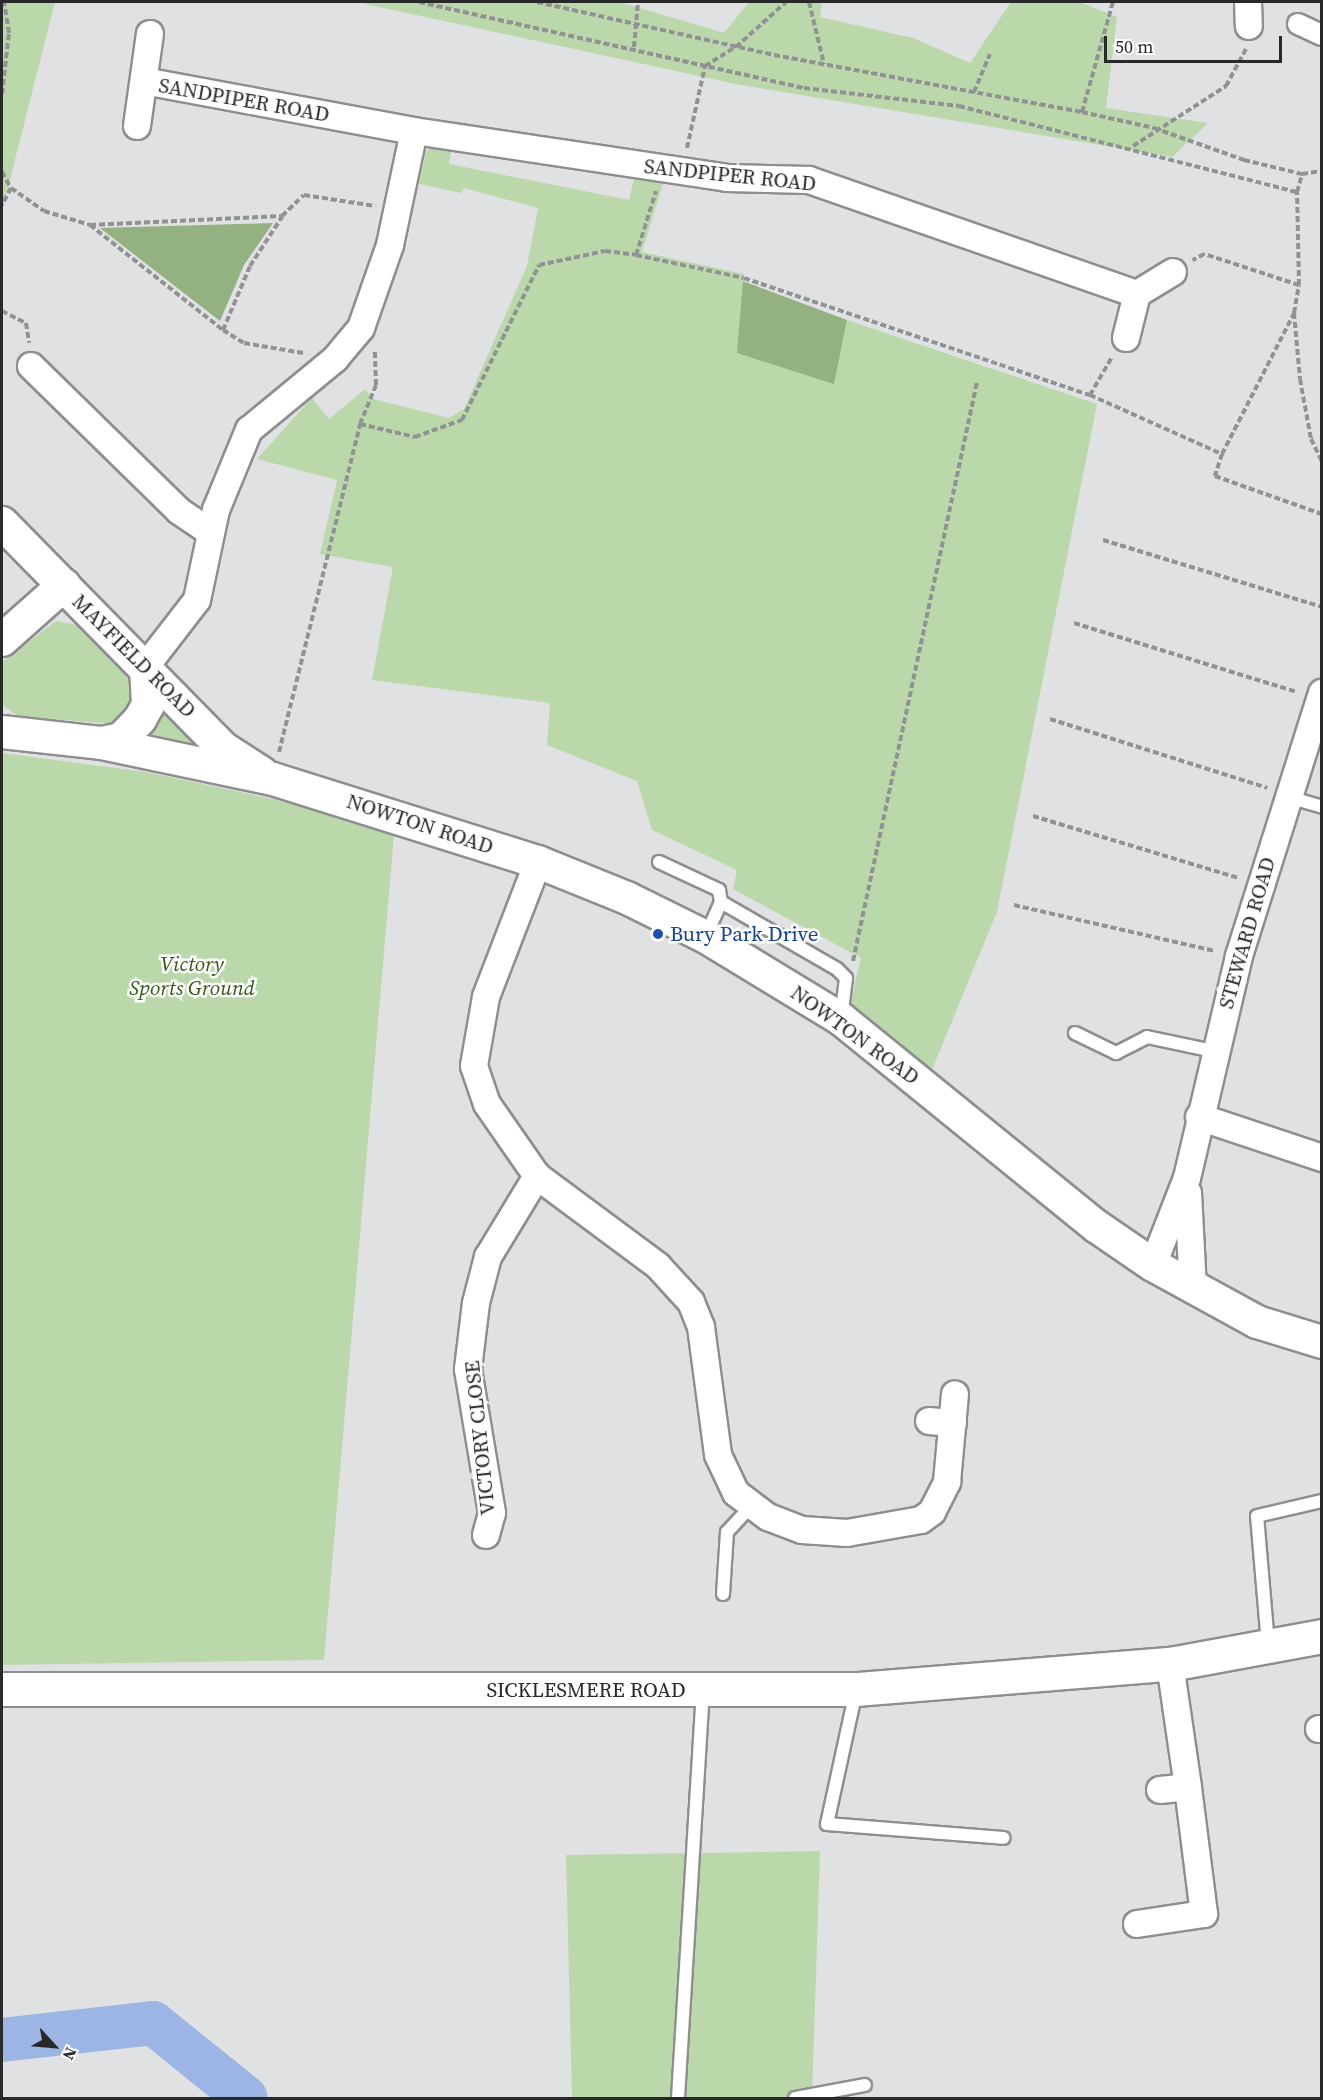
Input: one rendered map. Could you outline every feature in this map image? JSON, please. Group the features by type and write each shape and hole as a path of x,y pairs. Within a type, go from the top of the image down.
{"highway":[{"name":"SICKLESMERE ROAD","path":"2,1689 703,1691 856,1689 1170,1664 1268,1644 1322,1636"}],"street":[{"path":"1298,24 1322,35"},
{"name":"SANDPIPER ROAD","path":"137,126 150,34"},
{"name":"SANDPIPER ROAD","path":"144,81 414,131 673,170 809,180 1137,294"},
{"path":"102,743 121,739 140,719 148,705 146,666 197,600 210,532 249,430 335,359 361,328 375,297 414,131"},
{"path":"1126,338 1137,294 1173,272"},
{"path":"31,366 179,511 210,532"},
{"name":"MAYFIELD ROAD","path":"2,523 146,666 224,748 273,779"},
{"path":"2,640 64,585"},
{"name":"STEWARD ROAD","path":"1153,1266 1187,1178 1214,1051 1239,956 1287,797 1321,695"},
{"name":"NOWTON ROAD","path":"2,723 39,734"},
{"name":"NOWTON ROAD","path":"2,732 39,734 102,743 273,779 538,862 706,938 841,1019 1096,1226 1153,1266 1257,1322 1322,1342"},
{"path":"538,862 486,997 474,1065 487,1104 537,1176 658,1266 691,1302 700,1327 718,1455 726,1477 750,1506 802,1530 857,1532 921,1520 932,1512 947,1482 941,1422 955,1394"},
{"path":"1199,1117 1322,1158"},
{"name":"VICTORY CLOSE","path":"486,1535 492,1513 468,1369 476,1303 488,1257 537,1176"},
{"name":"STEWARD ROAD","path":"1187,1178 1193,1287"},
{"path":"1137,1924 1204,1914 1170,1664"},
{"path":"1160,1790 1188,1787"}],"lane":[{"path":"1287,797 1322,807"},
{"path":"658,862 719,890 721,902 706,938"},
{"path":"721,902 846,978 841,1019"},
{"path":"1075,1034 1116,1053 1147,1037 1214,1051"},
{"path":"1268,1644 1257,1516 1322,1501"},
{"path":"723,1594 727,1532 750,1506"},
{"path":"856,1689 826,1824 1004,1838"},
{"path":"678,2098 703,1691"},
{"path":"795,2098 865,2085"}],"path":[{"path":"2,94 9,33 4,2"},
{"path":"419,2 634,48 804,88 959,106 1132,147 1298,192"},
{"path":"537,2 736,47 1082,112 1154,128 1302,174 1322,171"},
{"path":"634,48 638,2"},
{"path":"636,255 673,170 705,66 736,47 786,2"},
{"path":"809,2 824,64"},
{"path":"1082,112 1113,2"},
{"path":"1132,147 1154,128 1226,86 1245,49 1250,24"},
{"path":"974,92 990,54"},
{"path":"2,172 10,188 44,211 90,225 282,216"},
{"path":"1302,174 1298,192 1299,285 1293,313 1222,454 1215,476 1322,514"},
{"path":"2,205 10,188"},
{"path":"223,330 249,266 282,216 304,195 396,209"},
{"path":"90,225 223,330 244,343 335,359"},
{"path":"360,424 415,437 462,420 539,265 605,251 636,255 744,278 1090,395 1222,454"},
{"path":"1173,272 1204,254 1299,285"},
{"path":"2,311 26,323 31,366"},
{"path":"1293,313 1302,389 1322,462"},
{"path":"1090,395 1126,338"},
{"path":"273,779 360,424 376,385 375,345"},
{"path":"846,978 976,382"},
{"path":"1103,540 1322,607"},
{"path":"1074,623 1321,695"},
{"path":"1050,719 1287,797"},
{"path":"1033,816 1260,885"},
{"path":"1014,905 1239,956"}],"green space":[{"path":"2,2 55,2 2,211"},
{"path":"356,2 620,2 724,33 749,2 822,2 820,17 913,38 970,63 1011,2 1080,2 1117,17 1106,108 1208,123 1172,157 741,85"},
{"path":"435,144 452,146 449,164 629,200 635,175 664,180 642,252 744,274 738,353 834,383 847,320 1097,404 997,912 931,1072 850,1004 861,958 733,889 737,870 652,830 637,781 547,745 550,703 372,680 393,567 320,554 337,480 257,459 312,398 329,419 365,389 373,399 449,418 464,409 527,266 538,208 464,188 461,193 419,184 426,152"},
{"path":"273,223 244,265 220,321 100,228"},
{"path":"743,281 847,320 834,384 737,353"},
{"path":"56,621 77,625 129,679 131,707 116,724 18,716 2,705 2,662"},
{"path":"158,700 196,742 194,748 140,736"},
{"name":"Victory Sports Ground","path":"2,753 146,772 278,800 394,834 324,1660 2,1665"},
{"path":"820,1851 812,2098 572,2098 566,1855"}],"waterway":[{"path":"2,2040 153,2023 246,2098"}],"place":[{"name":"Bury Park Drive","path":"658,934"}]}
